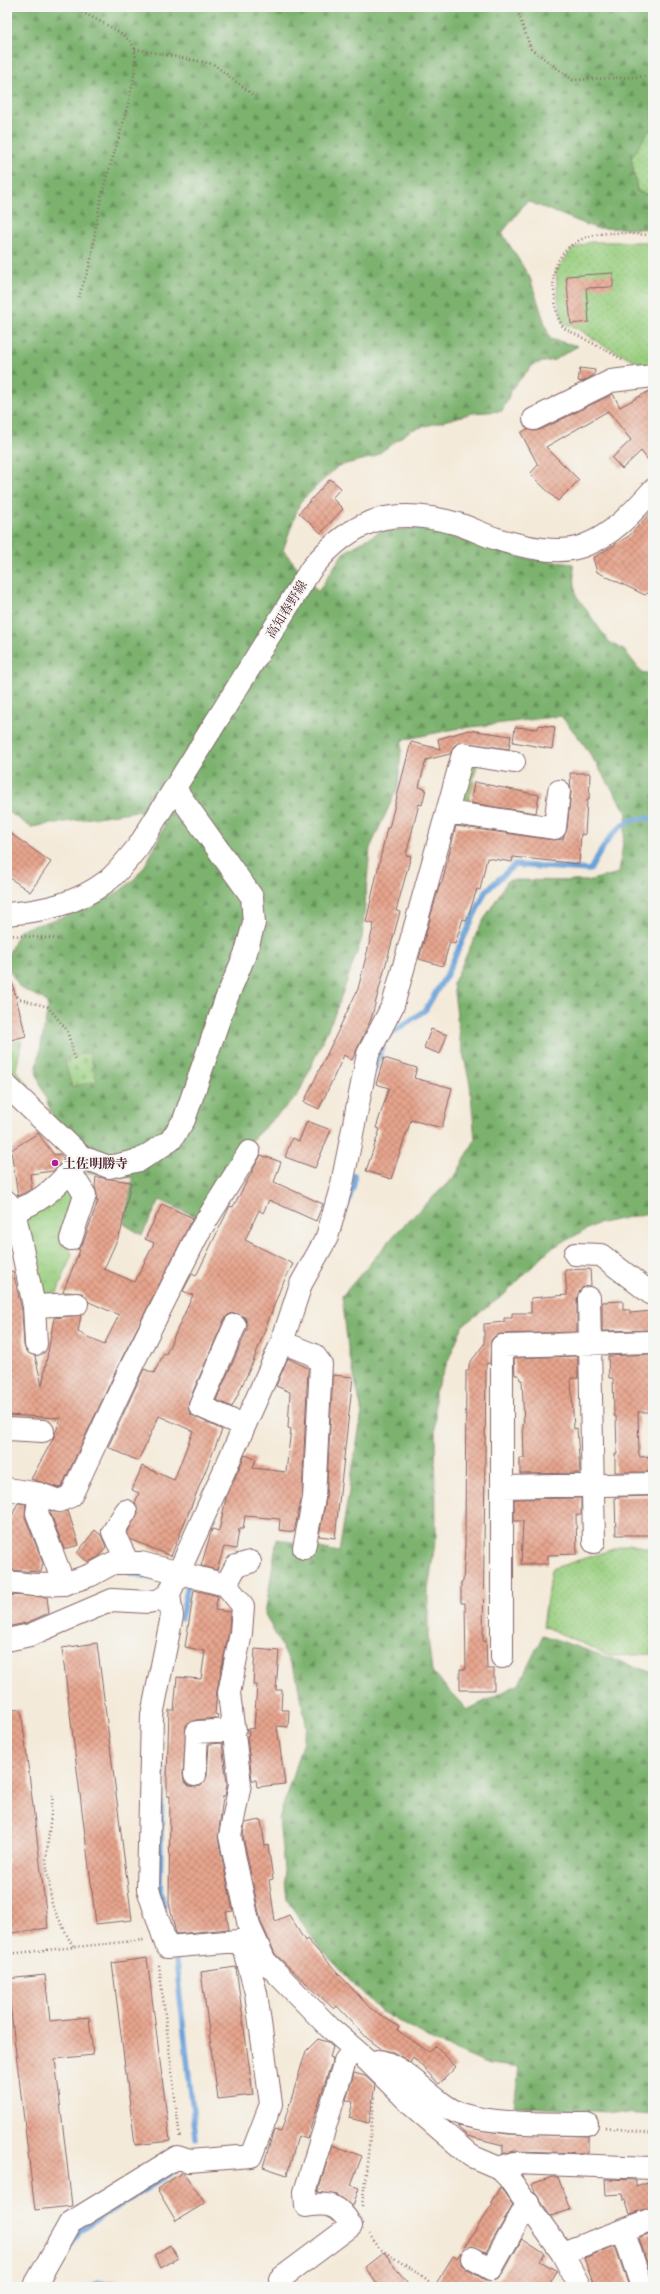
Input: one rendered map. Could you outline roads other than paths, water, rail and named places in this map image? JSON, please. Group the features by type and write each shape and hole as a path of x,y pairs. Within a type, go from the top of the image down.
{"street":[{"path":"534,419 611,381 653,376"},
{"name":"高知春野線","path":"7,914 42,911 71,902 108,881 138,847 311,569 322,556 349,534 373,520 399,514 427,516 459,524 498,540 548,551 582,547 608,534 653,490"},
{"path":"34,2287 70,2223 177,2157 189,2161 251,2156 271,2104 256,1993 245,1951 238,1941 167,1947 148,1889 152,1715 172,1616 169,1594 282,1342 301,1284 327,1237 342,1184 368,1054 393,1005 463,754 514,762"},
{"path":"76,1164 109,1167 140,1160 170,1140 184,1120 225,1002 246,952 254,922 252,897 175,789"},
{"path":"447,812 555,828 559,791"},
{"path":"7,1086 76,1164 85,1195 71,1239"},
{"path":"7,1489 40,1494 59,1501 71,1496 134,1363 199,1232 249,1152"},
{"path":"36,1344 34,1306 10,1206 24,1208 52,1188 76,1164"},
{"path":"575,1254 601,1255 653,1295"},
{"path":"590,1298 594,1542"},
{"path":"34,1306 77,1304"},
{"path":"235,1326 200,1406 244,1426"},
{"path":"282,1342 314,1355 321,1364 314,1498 304,1548"},
{"path":"502,1657 504,1487 502,1346 653,1342"},
{"path":"7,1429 43,1431"},
{"path":"504,1487 653,1484"},
{"path":"40,1494 37,1513 64,1584"},
{"path":"126,1510 113,1532 128,1563"},
{"path":"226,1585 236,1566 250,1562"},
{"path":"7,1582 34,1585 64,1584 91,1575 113,1563 141,1563 226,1585 243,1606 241,1633 229,1693 235,1730 240,1784 230,1836 249,1926 265,1961 414,2106 471,2156 499,2168 528,2203 562,2253 580,2287"},
{"path":"7,1640 30,1635 112,1600 154,1601 159,1600 169,1594"},
{"path":"195,1775 196,1732 235,1730"},
{"path":"280,2279 351,2226 344,2212 323,2203 306,2206 305,2192 345,2061 387,2062 436,2099 463,2115 501,2120 586,2124"},
{"path":"499,2168 514,2163 653,2168"},
{"path":"472,2258 498,2274 528,2203"},
{"path":"562,2253 653,2219"},
{"path":"622,2230 642,2287"}],"waterway":[{"path":"387,1037 425,1010 447,974 485,892 514,865 590,870 607,841 622,826 641,818 653,819"},
{"path":"375,1067 383,1047"},
{"path":"347,1205 354,1184 354,1175"},
{"path":"130,1573 158,1579"},
{"path":"181,1618 188,1585"},
{"path":"162,1769 160,1889 164,1906"},
{"path":"176,1961 196,2138"},
{"path":"57,2267 80,2230 175,2171"},
{"path":"88,2287 98,2283 149,2284 154,2287"}],"place":[{"name":"土佐明勝寺","path":"55,1163"}]}
